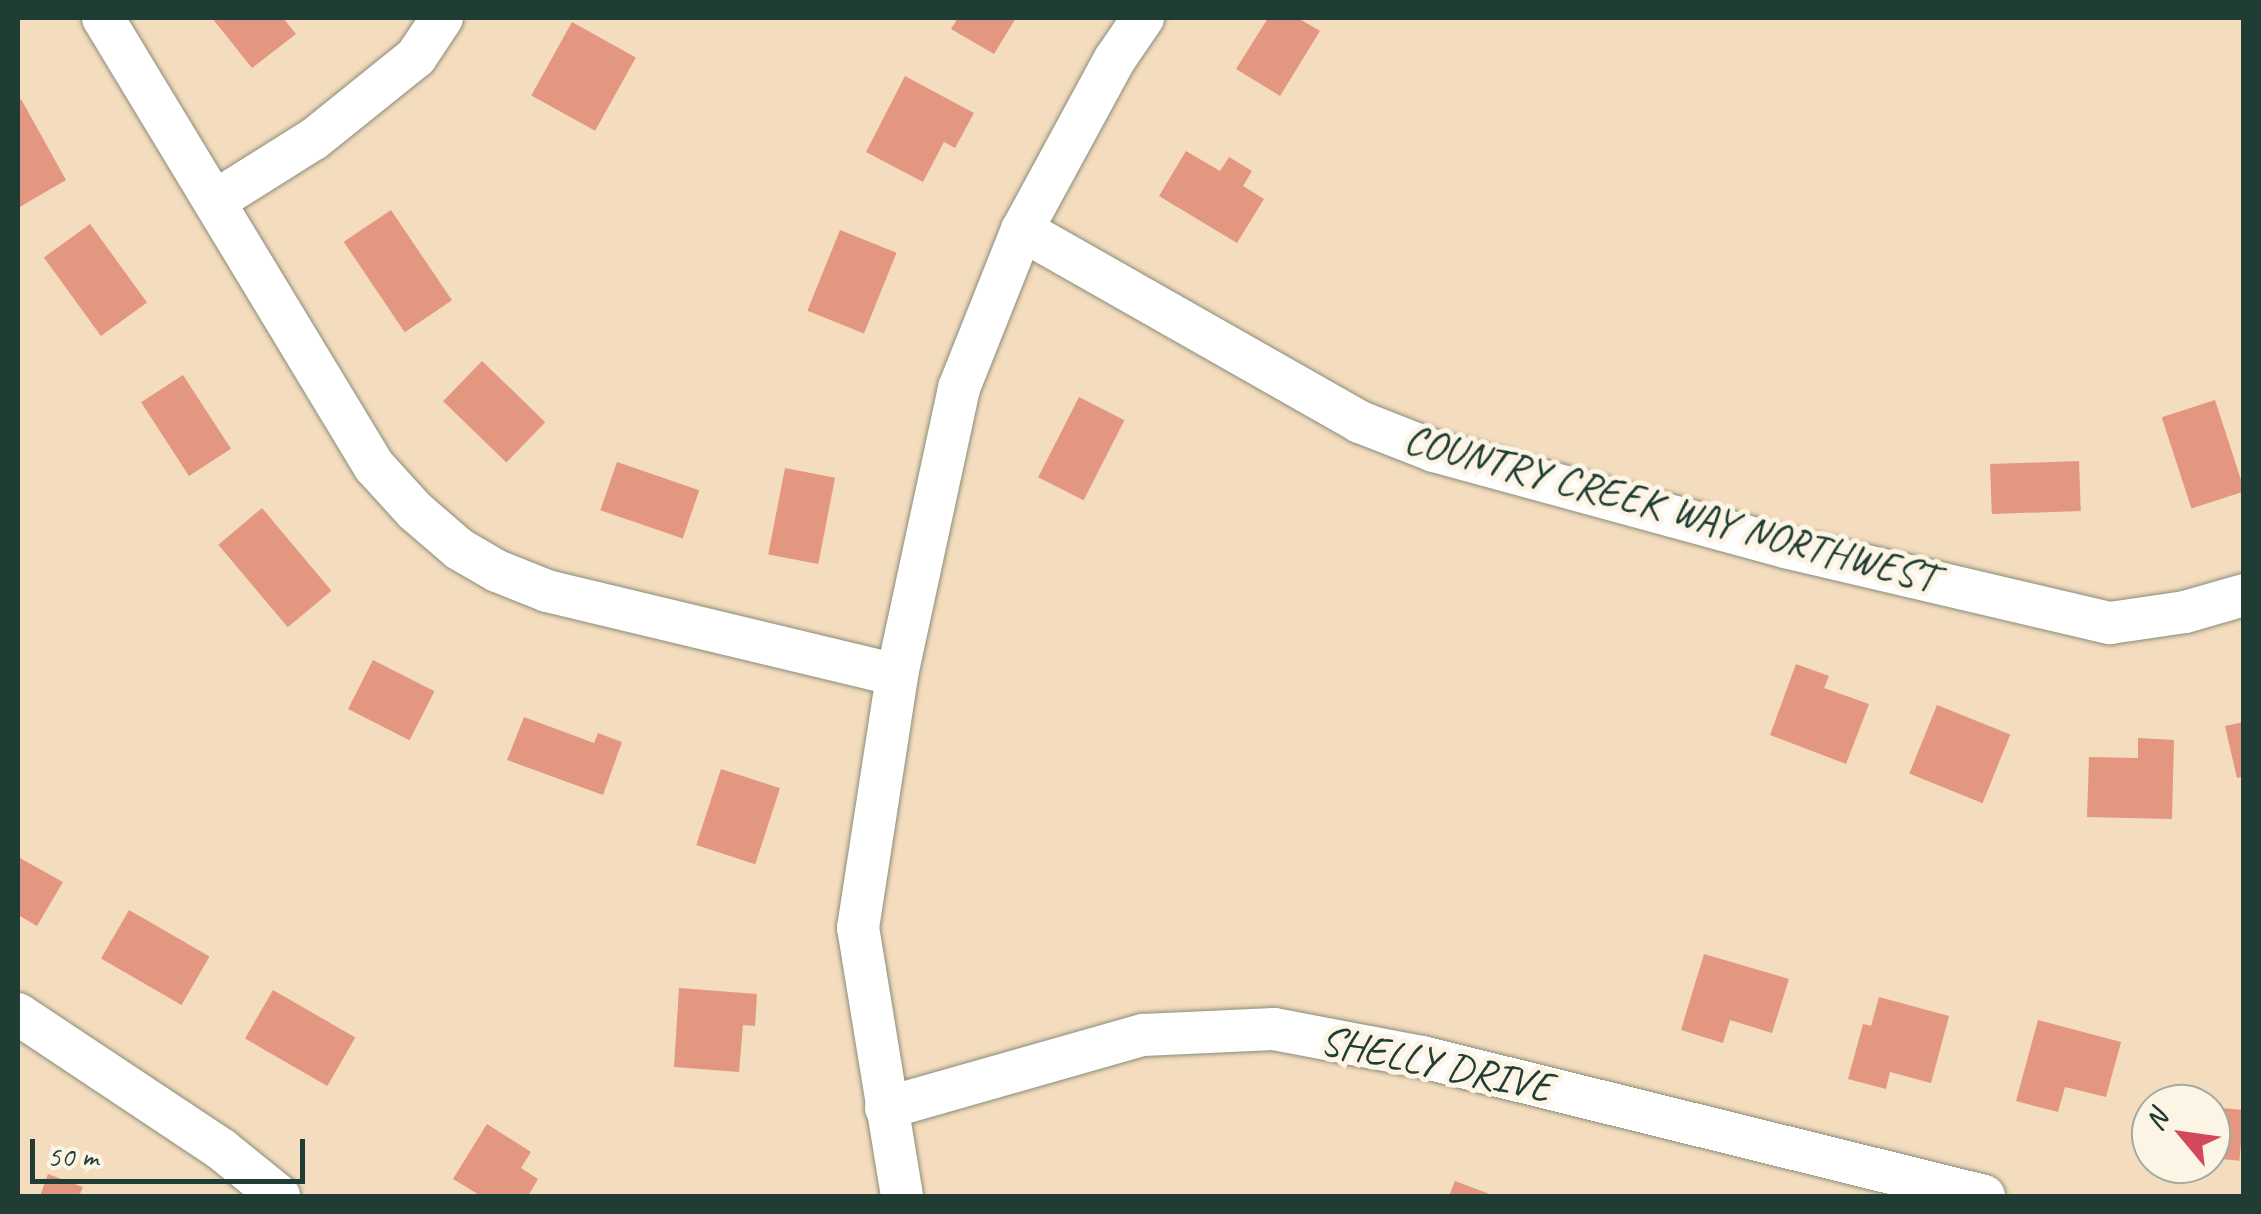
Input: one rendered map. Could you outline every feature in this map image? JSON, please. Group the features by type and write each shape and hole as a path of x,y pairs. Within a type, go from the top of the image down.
{"street":[{"path":"103,18 374,466 415,511 459,549 497,571 548,591 897,674"},
{"path":"214,201 314,138 416,57 442,18"},
{"path":"902,1196 858,928 897,674 959,388 1022,230 1115,59 1143,18"},
{"name":"COUNTRY CREEK WAY NORTHWEST","path":"1022,230 1360,422 1434,451 1785,546 2110,623 2185,612 2244,595"},
{"path":"18,1014 221,1150 279,1196"},
{"name":"SHELLY DRIVE","path":"886,1108 1143,1035 1274,1029 1422,1057 1984,1196"}],"building":[{"path":"212,18 283,18 296,34 252,68"},
{"path":"958,18 1016,18 994,54 951,29"},
{"path":"1268,18 1298,18 1320,31 1280,96 1236,69"},
{"path":"572,22 636,57 595,131 531,95"},
{"path":"905,76 974,113 955,148 944,142 923,182 866,152"},
{"path":"21,99 66,180 18,208 18,101"},
{"path":"1186,151 1220,171 1229,157 1252,171 1243,186 1264,199 1237,243 1159,196"},
{"path":"391,210 452,300 405,332 344,242"},
{"path":"90,224 147,302 101,336 44,258"},
{"path":"840,230 897,253 864,334 807,311"},
{"path":"482,361 545,422 506,462 443,401"},
{"path":"183,375 231,449 189,476 141,402"},
{"path":"1079,397 1124,420 1084,500 1038,477"},
{"path":"2215,400 2244,492 2191,509 2162,417"},
{"path":"2079,461 2081,511 1992,514 1990,464"},
{"path":"617,462 699,490 683,539 600,510"},
{"path":"785,468 835,478 818,564 768,554"},
{"path":"262,508 331,591 288,627 218,545"},
{"path":"373,660 434,691 410,740 348,709"},
{"path":"1796,664 1829,676 1824,688 1869,704 1846,764 1770,735"},
{"path":"1937,705 2010,735 1983,803 1909,774"},
{"path":"524,717 594,743 598,733 622,742 603,795 507,760"},
{"path":"2244,722 2244,776 2237,778 2225,726"},
{"path":"2138,738 2174,740 2172,819 2087,817 2089,757 2138,758"},
{"path":"721,769 780,788 755,864 696,845"},
{"path":"18,857 63,882 37,926 18,915"},
{"path":"129,910 210,956 182,1005 101,958"},
{"path":"1704,954 1789,979 1772,1033 1730,1020 1723,1043 1681,1030"},
{"path":"679,988 757,994 755,1026 743,1025 739,1072 674,1067"},
{"path":"273,990 355,1038 327,1086 245,1038"},
{"path":"1879,997 1949,1016 1931,1083 1890,1072 1886,1089 1848,1079 1863,1024 1871,1026"},
{"path":"2038,1020 2121,1042 2106,1097 2065,1087 2058,1112 2016,1101"},
{"path":"2231,1109 2244,1110 2239,1161 2231,1160"},
{"path":"487,1124 531,1152 521,1168 538,1179 528,1196 481,1196 453,1179"},
{"path":"48,1174 83,1187 79,1196 40,1196"},
{"path":"1455,1181 1495,1196 1449,1196"}]}
